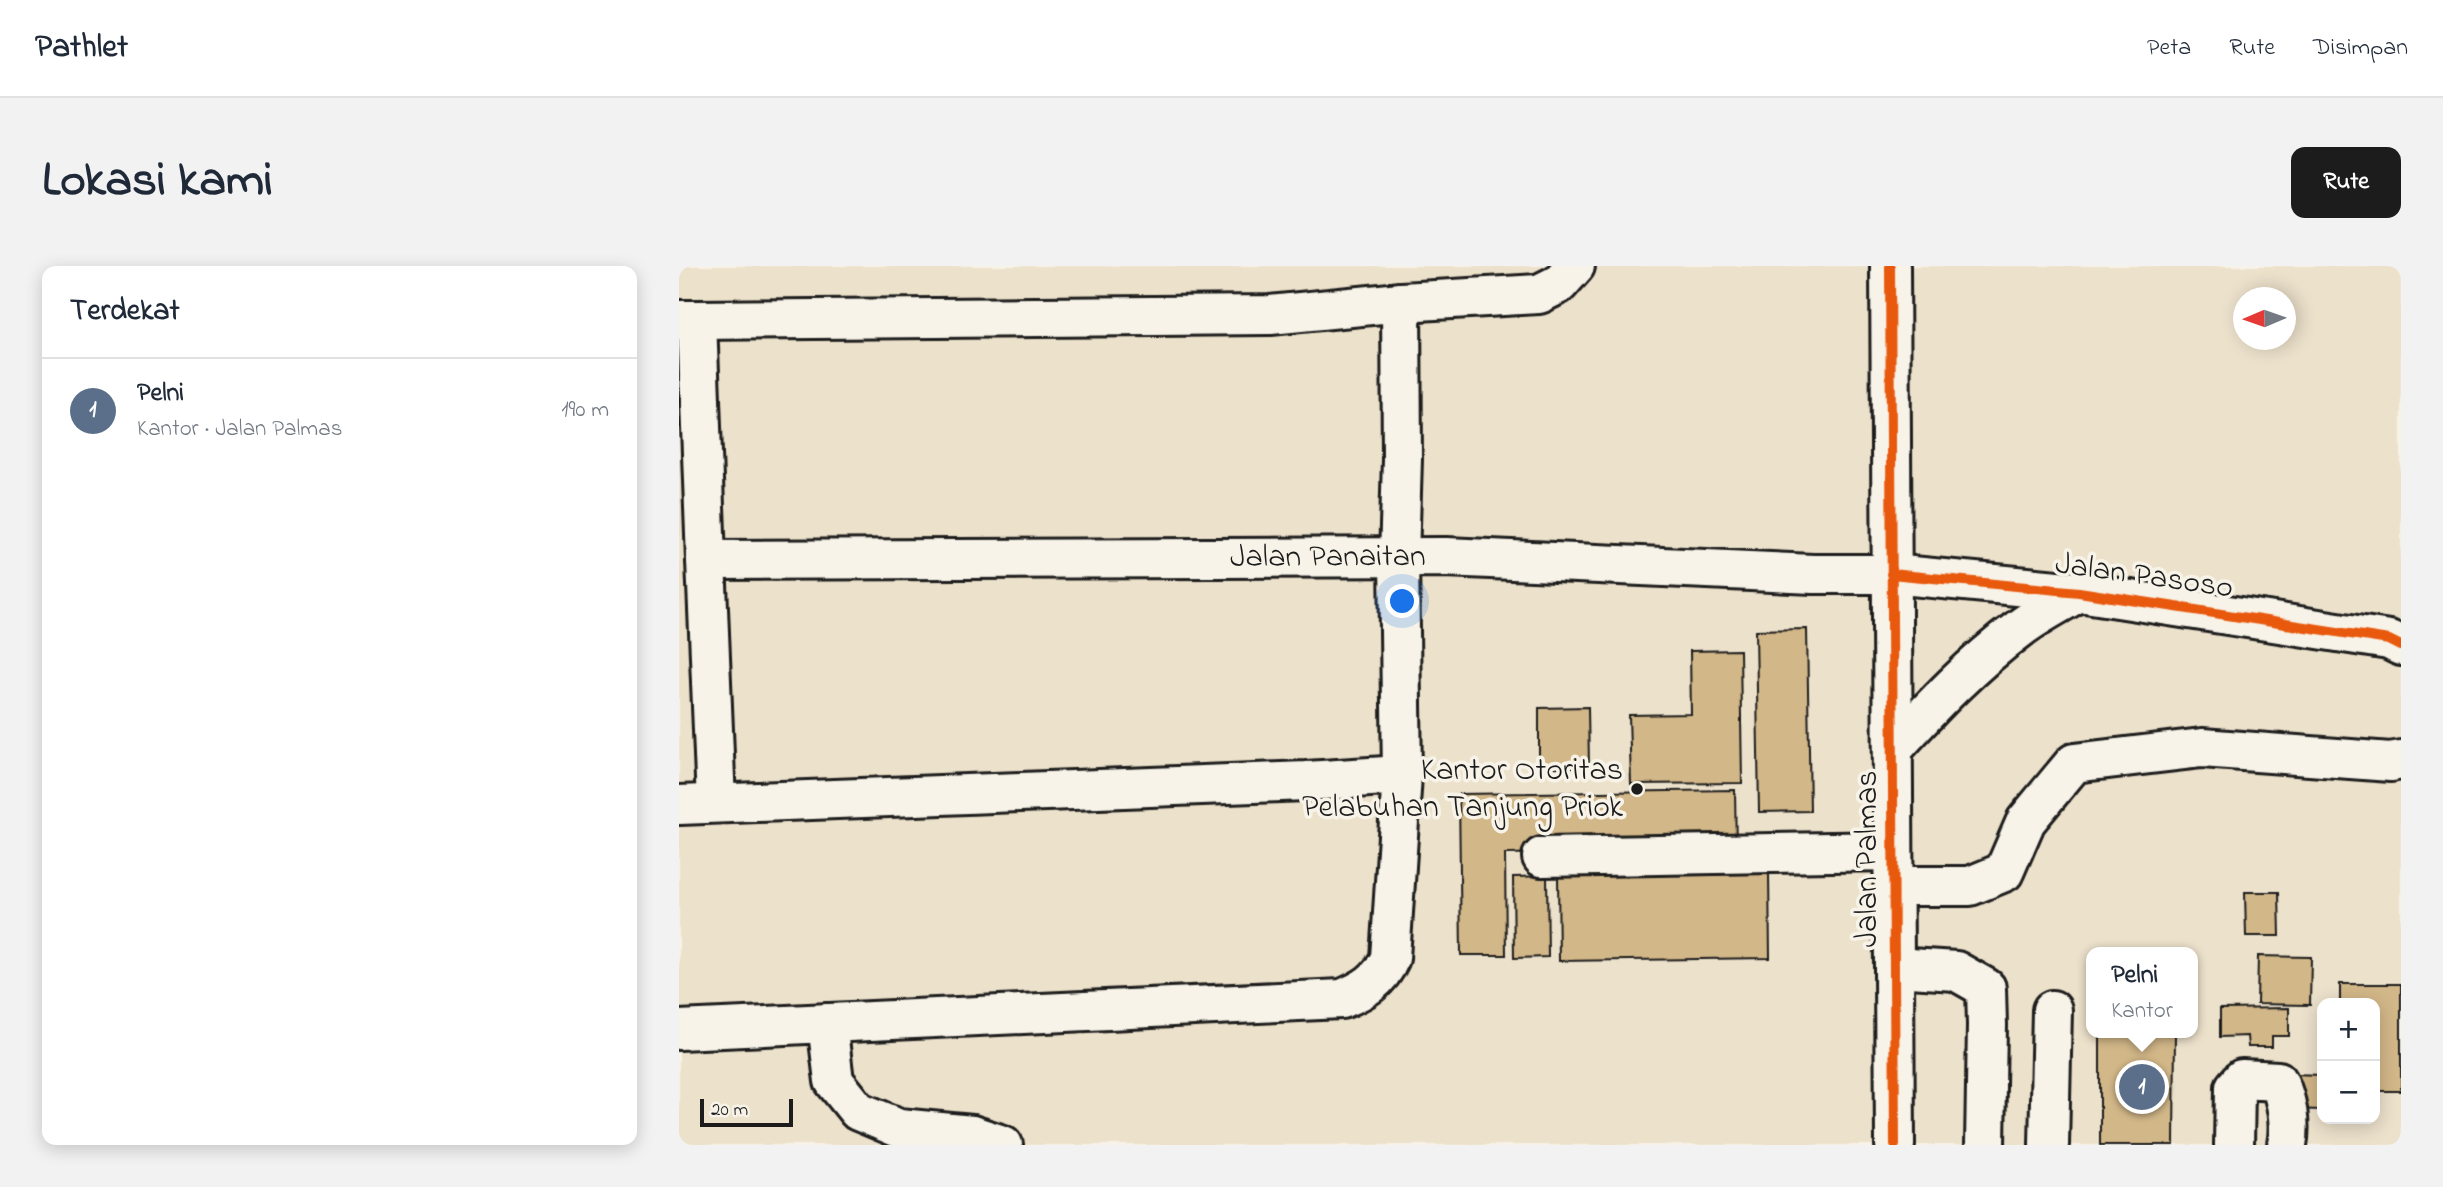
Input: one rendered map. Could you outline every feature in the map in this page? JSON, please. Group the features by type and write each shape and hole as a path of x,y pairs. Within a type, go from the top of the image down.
{"street":[{"path":"1402,775 697,804 706,560 688,320 1271,315 1401,302 1539,293 1559,284 1575,266"},
{"name":"Jalan Palmas","path":"1890,266 1895,1145"},
{"path":"679,1030 1342,999 1363,990 1383,974 1390,958 1402,775 1399,559 1402,459 1401,302"},
{"name":"Jalan Panaitan","path":"706,560 1446,557 1814,574 1891,574"},
{"name":"Jalan Pasoso","path":"1891,574 2079,592 2397,641"},
{"name":"Jalan Pasoso","path":"1894,748 1950,686 1987,654 2021,627 2079,592"},
{"path":"1542,858 1893,869 1970,886 2004,872 2025,821 2074,762 2201,748 2391,762 2401,760"},
{"path":"1894,967 1955,971 1986,988 1985,1145"},
{"path":"2049,1145 2052,1010"},
{"path":"827,1023 834,1081 858,1111 899,1128 972,1135 1003,1145"},
{"path":"2234,1145 2235,1087 2242,1079 2278,1081 2285,1094 2289,1136 2287,1145"}],"shaded area":[{"path":"679,266 2401,266 2401,1145 679,1145"}],"building":[{"path":"1807,629 1810,811 1759,812 1756,630"},
{"path":"1740,650 1742,783 1631,784 1629,715 1691,714 1690,651"},
{"path":"1588,707 1589,767 1539,767 1539,708"},
{"path":"1735,790 1736,850 1505,854 1506,955 1461,955 1459,794"},
{"path":"1769,873 1770,958 1559,961 1558,877"},
{"path":"1547,876 1548,957 1514,958 1513,877"},
{"path":"2245,892 2279,892 2280,936 2246,936"},
{"path":"2258,956 2311,957 2310,1005 2257,1004"},
{"path":"2340,984 2401,984 2401,1091 2380,1091 2380,998 2340,998"},
{"path":"2289,1008 2289,1036 2272,1036 2272,1047 2248,1047 2247,1036 2220,1037 2220,1009"},
{"path":"2100,1038 2175,1038 2174,1145 2100,1145"},
{"path":"2290,1074 2317,1075 2317,1110 2289,1109"}],"cycle path":[{"path":"1890,266 1895,1145"},
{"path":"1891,574 2079,592 2389,640 2401,646"}],"place":[{"name":"Kantor Otoritas Pelabuhan Tanjung Priok","path":"1637,789"},
{"name":"Pelni","path":"2142,1087"}]}
